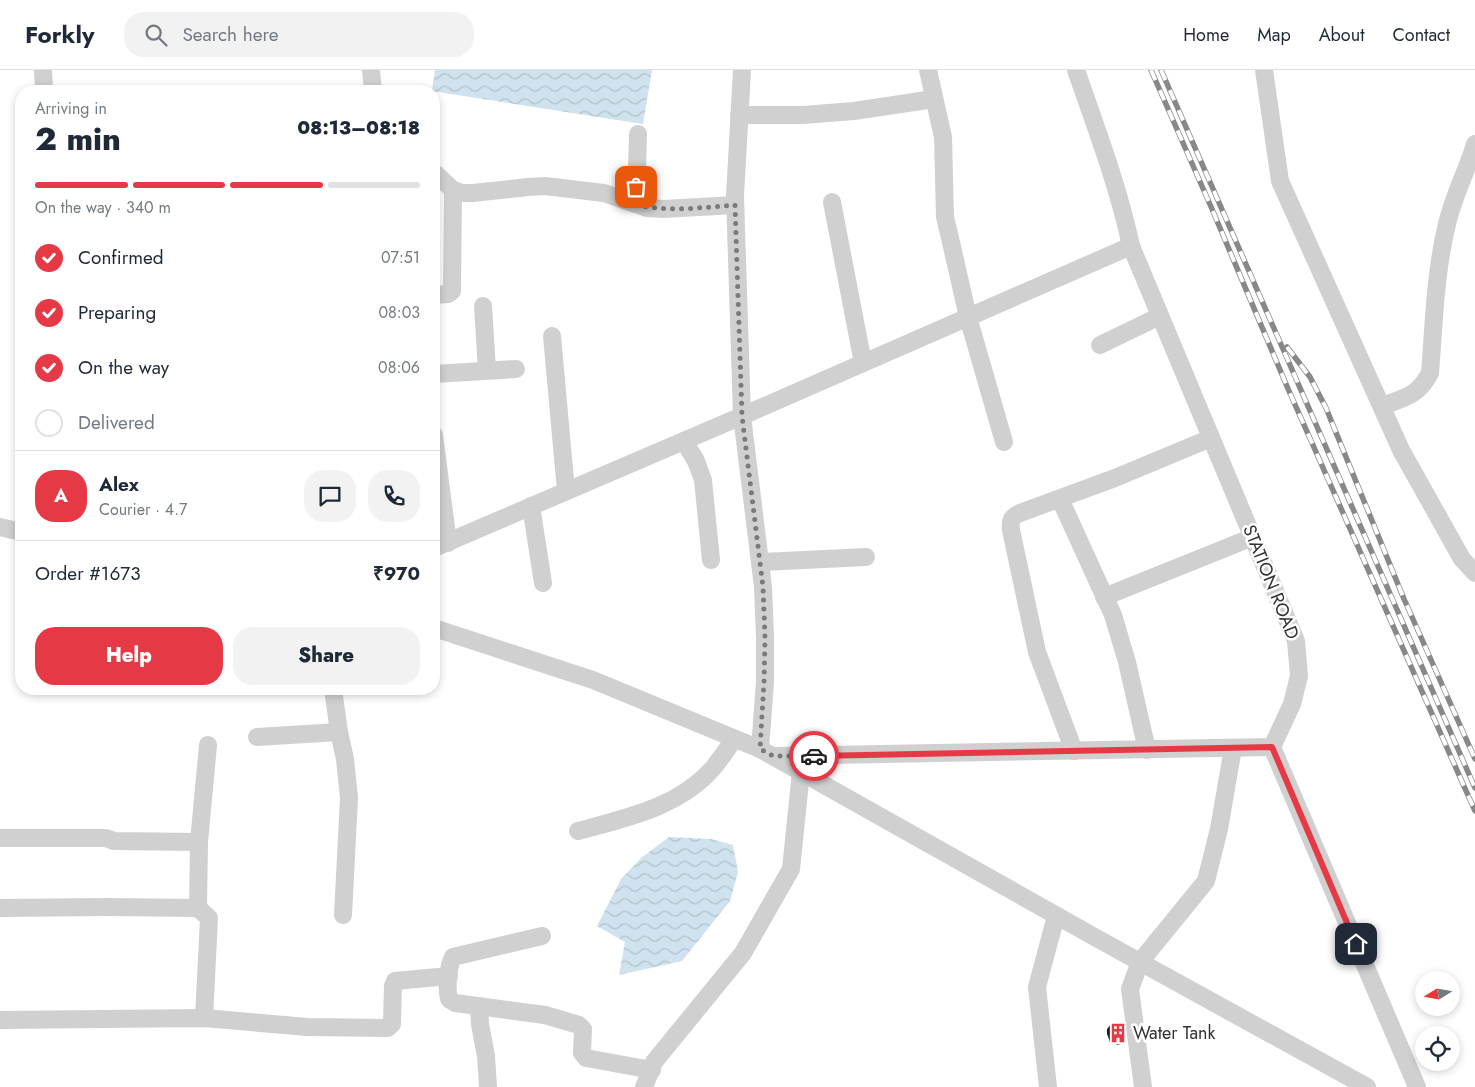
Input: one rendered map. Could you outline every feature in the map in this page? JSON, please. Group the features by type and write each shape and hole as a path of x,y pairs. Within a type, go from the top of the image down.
{"street":[{"path":"42,70 43,85"},
{"path":"371,70 372,85"},
{"path":"742,70 735,205 742,416 763,587 766,753"},
{"path":"928,70 943,137 945,217 968,317 1004,442"},
{"name":"STATION ROAD","path":"1076,70 1112,174 1131,246 1296,641 1299,676 1292,704 1272,747"},
{"path":"1264,70 1280,181 1402,450 1462,559 1475,573"},
{"path":"739,115 804,115 854,110 934,98"},
{"path":"636,204 638,134"},
{"path":"1382,406 1410,395 1424,385 1430,373 1438,274 1446,224 1475,144"},
{"path":"440,178 453,190 463,193 545,186 604,193 647,208 663,209 735,205"},
{"path":"440,294 448,294 452,291 453,190"},
{"path":"832,202 863,363"},
{"path":"440,529 441,545 1131,246"},
{"path":"483,306 487,370"},
{"path":"1100,345 1160,316"},
{"path":"552,336 566,491"},
{"path":"440,374 516,369"},
{"path":"1074,751 1037,652 1010,521 1013,516 1020,513 1115,478 1211,438"},
{"path":"684,441 696,460 703,480 711,560"},
{"path":"1060,499 1112,615 1127,662 1147,750"},
{"path":"531,506 542,583"},
{"path":"0,528 15,531"},
{"path":"1104,597 1253,537"},
{"path":"760,562 866,557"},
{"path":"440,630 593,680 766,753 1056,916 1367,1087"},
{"path":"334,695 339,732 346,758 349,798 343,915"},
{"path":"257,737 339,732"},
{"path":"578,832 654,808 682,793 693,786 714,767 734,739"},
{"path":"198,908 200,842 208,745"},
{"path":"766,753 1074,751 1272,747 1416,1087"},
{"path":"1143,1087 1130,989 1140,962 1206,881 1219,829 1233,748"},
{"path":"644,1087 654,1062 743,954 791,869 800,772"},
{"path":"0,838 106,838 114,841 200,842"},
{"path":"0,908 198,908 208,918 204,1018"},
{"path":"1048,1087 1037,987 1056,916"},
{"path":"542,936 455,956 452,960 448,992 449,999 455,1002 479,1006 545,1015 579,1025 583,1029 582,1052 586,1058 652,1070"},
{"path":"0,1020 204,1018 307,1026 388,1028 392,1024 393,986 395,981 450,976"},
{"path":"479,1006 488,1087"}],"water":[{"path":"435,70 652,70 643,124 440,92 440,85 433,85"},
{"path":"669,837 711,839 733,845 738,872 730,901 682,961 619,975 625,942 597,926 621,879 641,858"}],"building":[{"name":"Water Tank","path":"1115,1022 1124,1025 1126,1041 1118,1045 1110,1042 1107,1034 1107,1029"}],"railway":[{"path":"1151,70 1289,391 1475,811"},
{"path":"1161,70 1475,788"},
{"path":"1287,347 1310,377 1326,408 1404,599 1475,759"}],"way so far":[{"path":"636,187 636,204 647,208 663,209 735,205 742,416 763,587 765,638 760,749 773,756 814,756"}],"place":[{"name":"Water Tank","path":"1118,1033"}],"route":[{"path":"814,756 1272,747 1356,944"}]}
